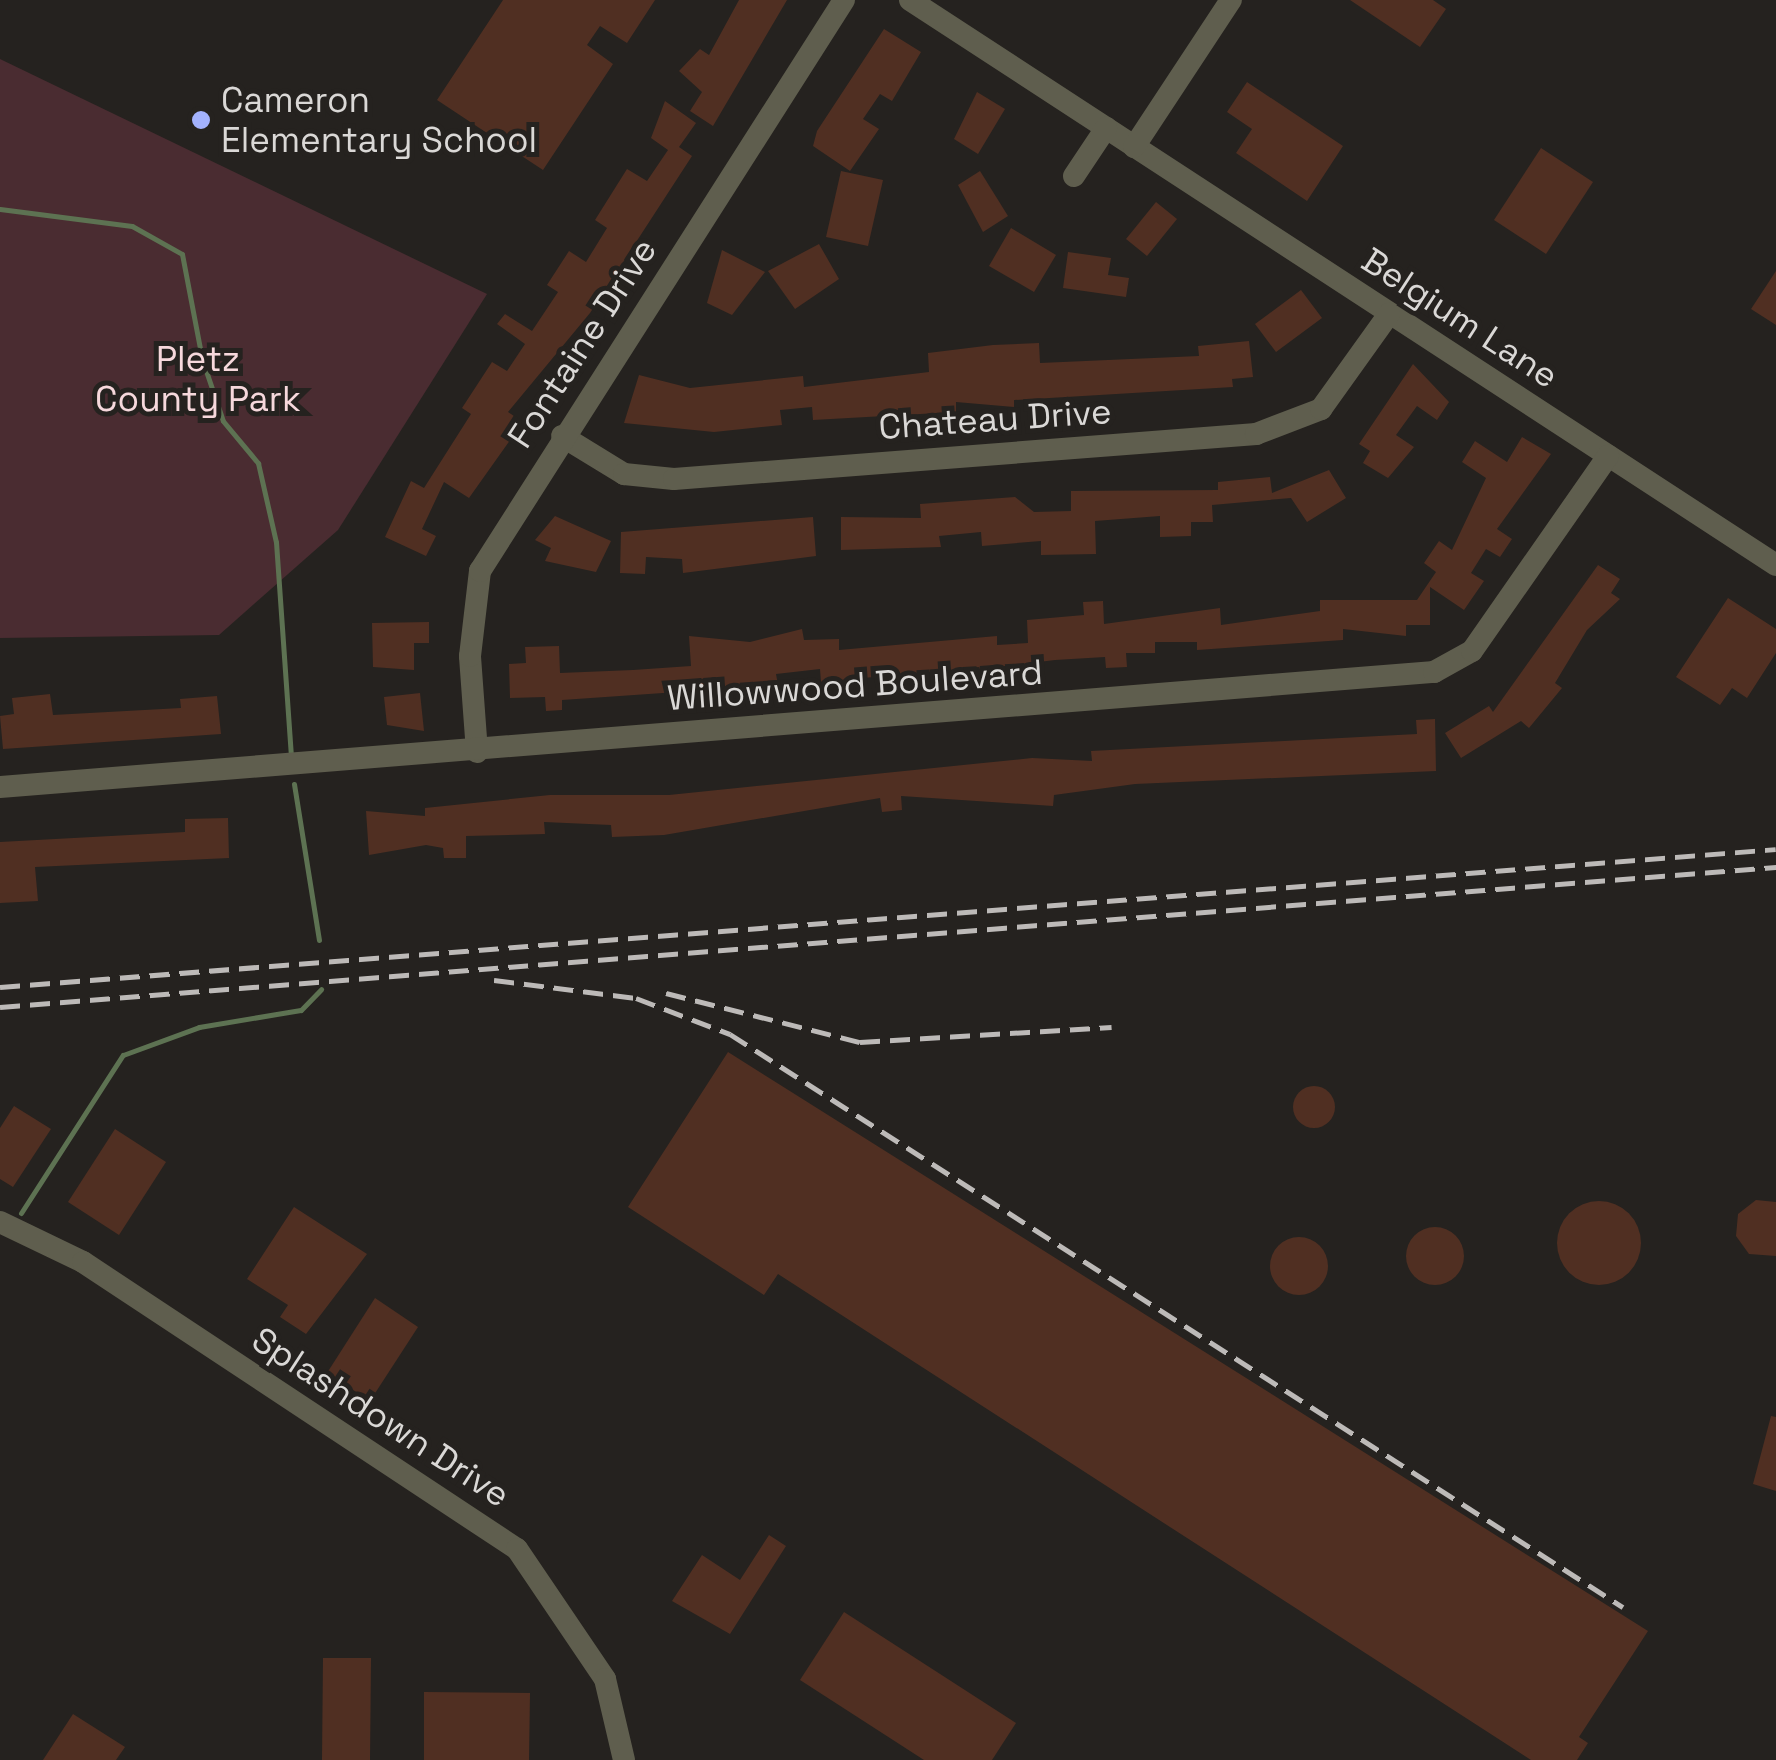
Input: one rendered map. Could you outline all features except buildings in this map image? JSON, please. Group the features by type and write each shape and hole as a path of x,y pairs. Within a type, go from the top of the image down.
{"street":[{"name":"Fontaine Drive","path":"477,752 474,590 562,436 844,0"},
{"name":"Belgium Lane","path":"910,0 1776,565"},
{"path":"1134,147 1231,0"},
{"path":"1074,176 1106,128"},
{"name":"Chateau Drive","path":"562,436 624,474 674,479 1256,434 1321,409 1389,314"},
{"name":"Willowwood Boulevard","path":"0,787 477,752 1434,672 1472,651 1608,456"},
{"name":"Splashdown Drive","path":"0,1222 83,1262 517,1549 606,1679 624,1760"}],"green space":[{"name":"Pletz County Park","path":"0,59 487,294 338,530 219,635 0,638"}],"waterway":[{"path":"0,209 132,226 182,254 202,359 223,421 258,463 276,542 291,755"},
{"path":"294,784 319,940"},
{"path":"21,1213 123,1055 199,1027 301,1010 321,989"}],"railway":[{"path":"0,987 1776,849"},
{"path":"0,1007 1776,867"},
{"path":"494,980 636,998 730,1034 1623,1607"},
{"path":"666,993 860,1042 1112,1027"}],"place":[{"name":"Cameron Elementary School","path":"201,120"}]}
